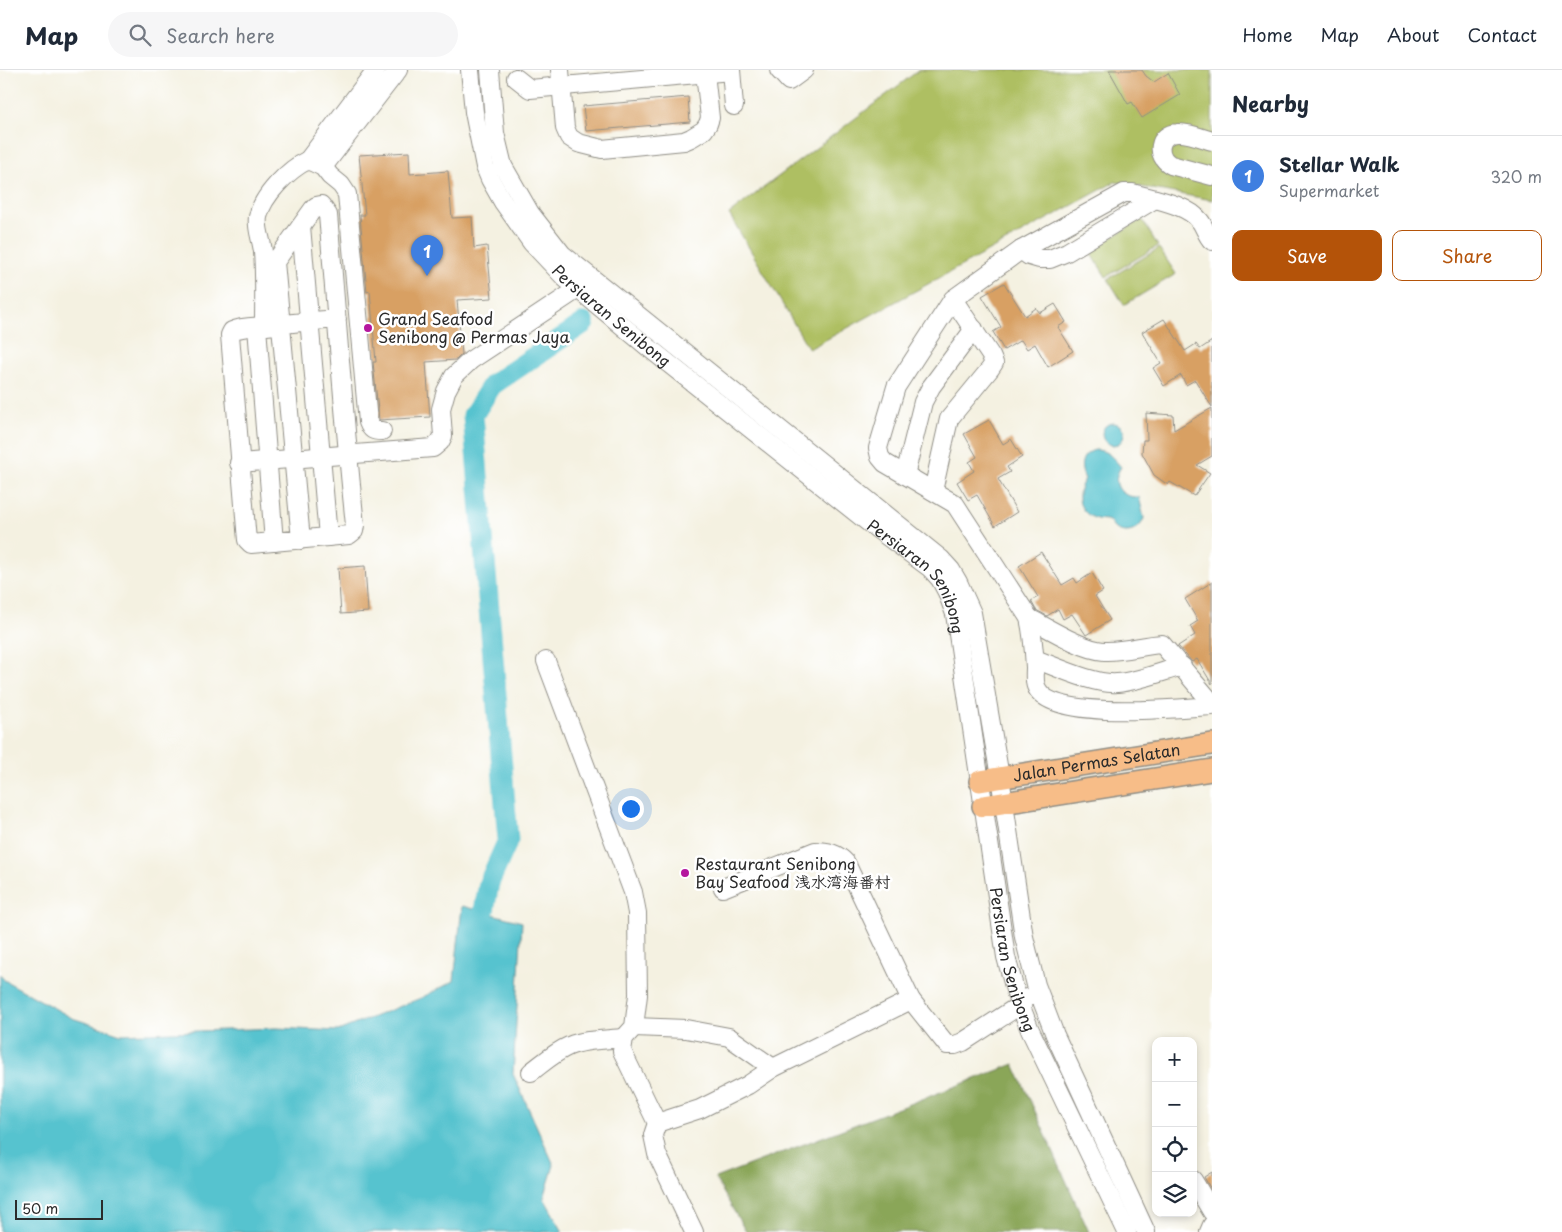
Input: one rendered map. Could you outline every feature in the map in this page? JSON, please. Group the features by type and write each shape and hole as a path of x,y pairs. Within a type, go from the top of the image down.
{"main road":[{"name":"Jalan Permas Selatan","path":"990,779 1212,744"},
{"name":"Jalan Permas Selatan","path":"994,805 1212,770"}],"street":[{"path":"315,163 376,70"},
{"path":"274,542 268,461 267,326 263,252 258,217 263,204 281,179 298,165 315,163 398,70"},
{"path":"467,73 491,75 521,74 530,88 561,78 705,73 731,70 734,106"},
{"path":"779,70 789,81 804,70"},
{"name":"Persiaran Senibong","path":"467,73 480,145 490,179 503,202 532,243 547,260 581,292 869,523 930,568 940,579 955,614 990,779"},
{"path":"561,78 565,128 569,137 578,143 602,149 684,141 698,134 708,124 710,118 705,73"},
{"name":"Persiaran Senibong","path":"491,75 495,133 503,166 530,213 562,254 941,559 951,570 966,597 972,613 994,805 1036,985 1055,1035 1146,1232"},
{"path":"1212,141 1175,132 1165,138 1161,143 1160,150 1165,162 1171,165 1212,176"},
{"path":"315,163 344,188 347,194 368,422 373,430 382,431"},
{"path":"1212,241 1200,220 1184,208 1133,193 1124,193 1022,250 953,299 896,387 878,448 880,457 885,463 955,504 1029,618 1034,636 1036,687 1046,698 1060,704 1093,710 1153,710 1212,704"},
{"path":"1022,250 1029,256 1039,259 1050,259 1067,252 1155,199"},
{"path":"301,540 293,459 267,326 275,262 316,206 321,205 326,209 328,215 355,525 354,531 349,535 301,540 251,544 247,540 239,462 230,335 232,331 238,328 267,326 337,319"},
{"path":"301,226 328,537"},
{"path":"239,462 429,449 437,445 443,436 441,409 454,376 471,360 490,347 581,292"},
{"path":"933,491 949,419 994,363 953,299"},
{"path":"905,475 923,402 931,388 974,330"},
{"path":"1029,618 1068,638 1102,651 1128,650 1162,644 1212,704"},
{"path":"1035,659 1095,680 1115,683 1182,666"},
{"path":"546,661 633,892 637,913 638,995 629,1033 622,1051 657,1123 652,1135 657,1154 694,1232"},
{"name":"Persiaran Senibong","path":"994,805 1006,957 1020,1005 1030,1030 1127,1232"},
{"path":"723,888 815,851 826,851 839,857 846,863 910,1000 945,1043 951,1046 963,1042 1020,1005 1031,994 1036,985"},
{"path":"657,1123 700,1109 748,1086 773,1068 910,1000"},
{"path":"530,1072 549,1057 568,1047 584,1042 629,1033 686,1029 729,1037 773,1068"},
{"path":"1197,1187 1212,1212"}],"green space":[{"path":"919,70 1212,70 1212,200 1115,182 809,349 729,214"},
{"path":"1142,219 1158,246 1106,277 1090,251"},
{"path":"1159,248 1176,274 1124,305 1108,279"},
{"path":"1014,1064 1089,1232 746,1232 715,1178"}],"water":[{"path":"1113,423 1121,426 1124,434 1121,442 1113,445 1105,442 1102,434 1105,426"},
{"path":"1095,450 1107,453 1121,467 1116,479 1122,492 1132,497 1139,497 1144,518 1140,526 1133,531 1120,531 1109,521 1097,519 1082,508 1079,497 1085,479 1082,462 1086,455"},
{"path":"462,906 522,922 513,1074 554,1165 544,1198 563,1232 0,1232 0,974 4,980 72,1018 121,1034 276,1028 338,1031 421,998 454,981"}],"building":[{"path":"1109,70 1142,70 1154,82 1168,73 1180,95 1142,118 1132,102 1128,104"},
{"path":"688,97 690,122 586,131 583,106"},
{"path":"409,152 410,174 448,171 452,218 472,217 474,248 487,246 492,298 457,300 462,354 456,360 426,362 430,417 379,420 373,362 376,362 370,291 367,292 360,215 365,215 359,155"},
{"path":"1004,283 1025,316 1036,308 1040,313 1055,304 1066,322 1058,327 1073,351 1048,367 1035,344 1027,349 1021,340 1004,350 993,332 1001,327 982,296"},
{"path":"1164,319 1185,351 1196,344 1200,349 1212,341 1212,407 1195,380 1186,385 1181,375 1164,386 1153,368 1161,363 1142,332"},
{"path":"1212,408 1212,456 1197,465 1210,473 1194,496 1170,482 1168,485 1154,475 1142,453 1143,440 1147,440 1146,413 1173,415 1174,430"},
{"path":"989,420 1003,444 1011,439 1022,457 1007,467 1010,472 998,479 1017,512 995,526 977,495 968,500 957,482 974,471 969,462 977,457 964,434"},
{"path":"1041,552 1062,585 1074,578 1077,583 1092,573 1103,591 1095,596 1110,620 1086,635 1072,614 1063,619 1058,609 1047,616 1036,610 1031,601 1038,597 1019,566"},
{"path":"365,566 368,612 341,614 338,568"},
{"path":"1212,582 1212,684 1197,659 1192,662 1178,646 1195,635 1190,626 1198,621 1185,599"},
{"path":"1212,1172 1212,1191 1204,1177"}],"waterway":[{"path":"484,911 489,883 508,840 473,415 492,385 584,323"}],"place":[{"name":"Stellar Walk","path":"427,276"},
{"name":"Grand Seafood Senibong @ Permas Jaya","path":"368,328"},
{"name":"Restaurant Senibong Bay Seafood 浅水湾海番村","path":"685,873"}]}
